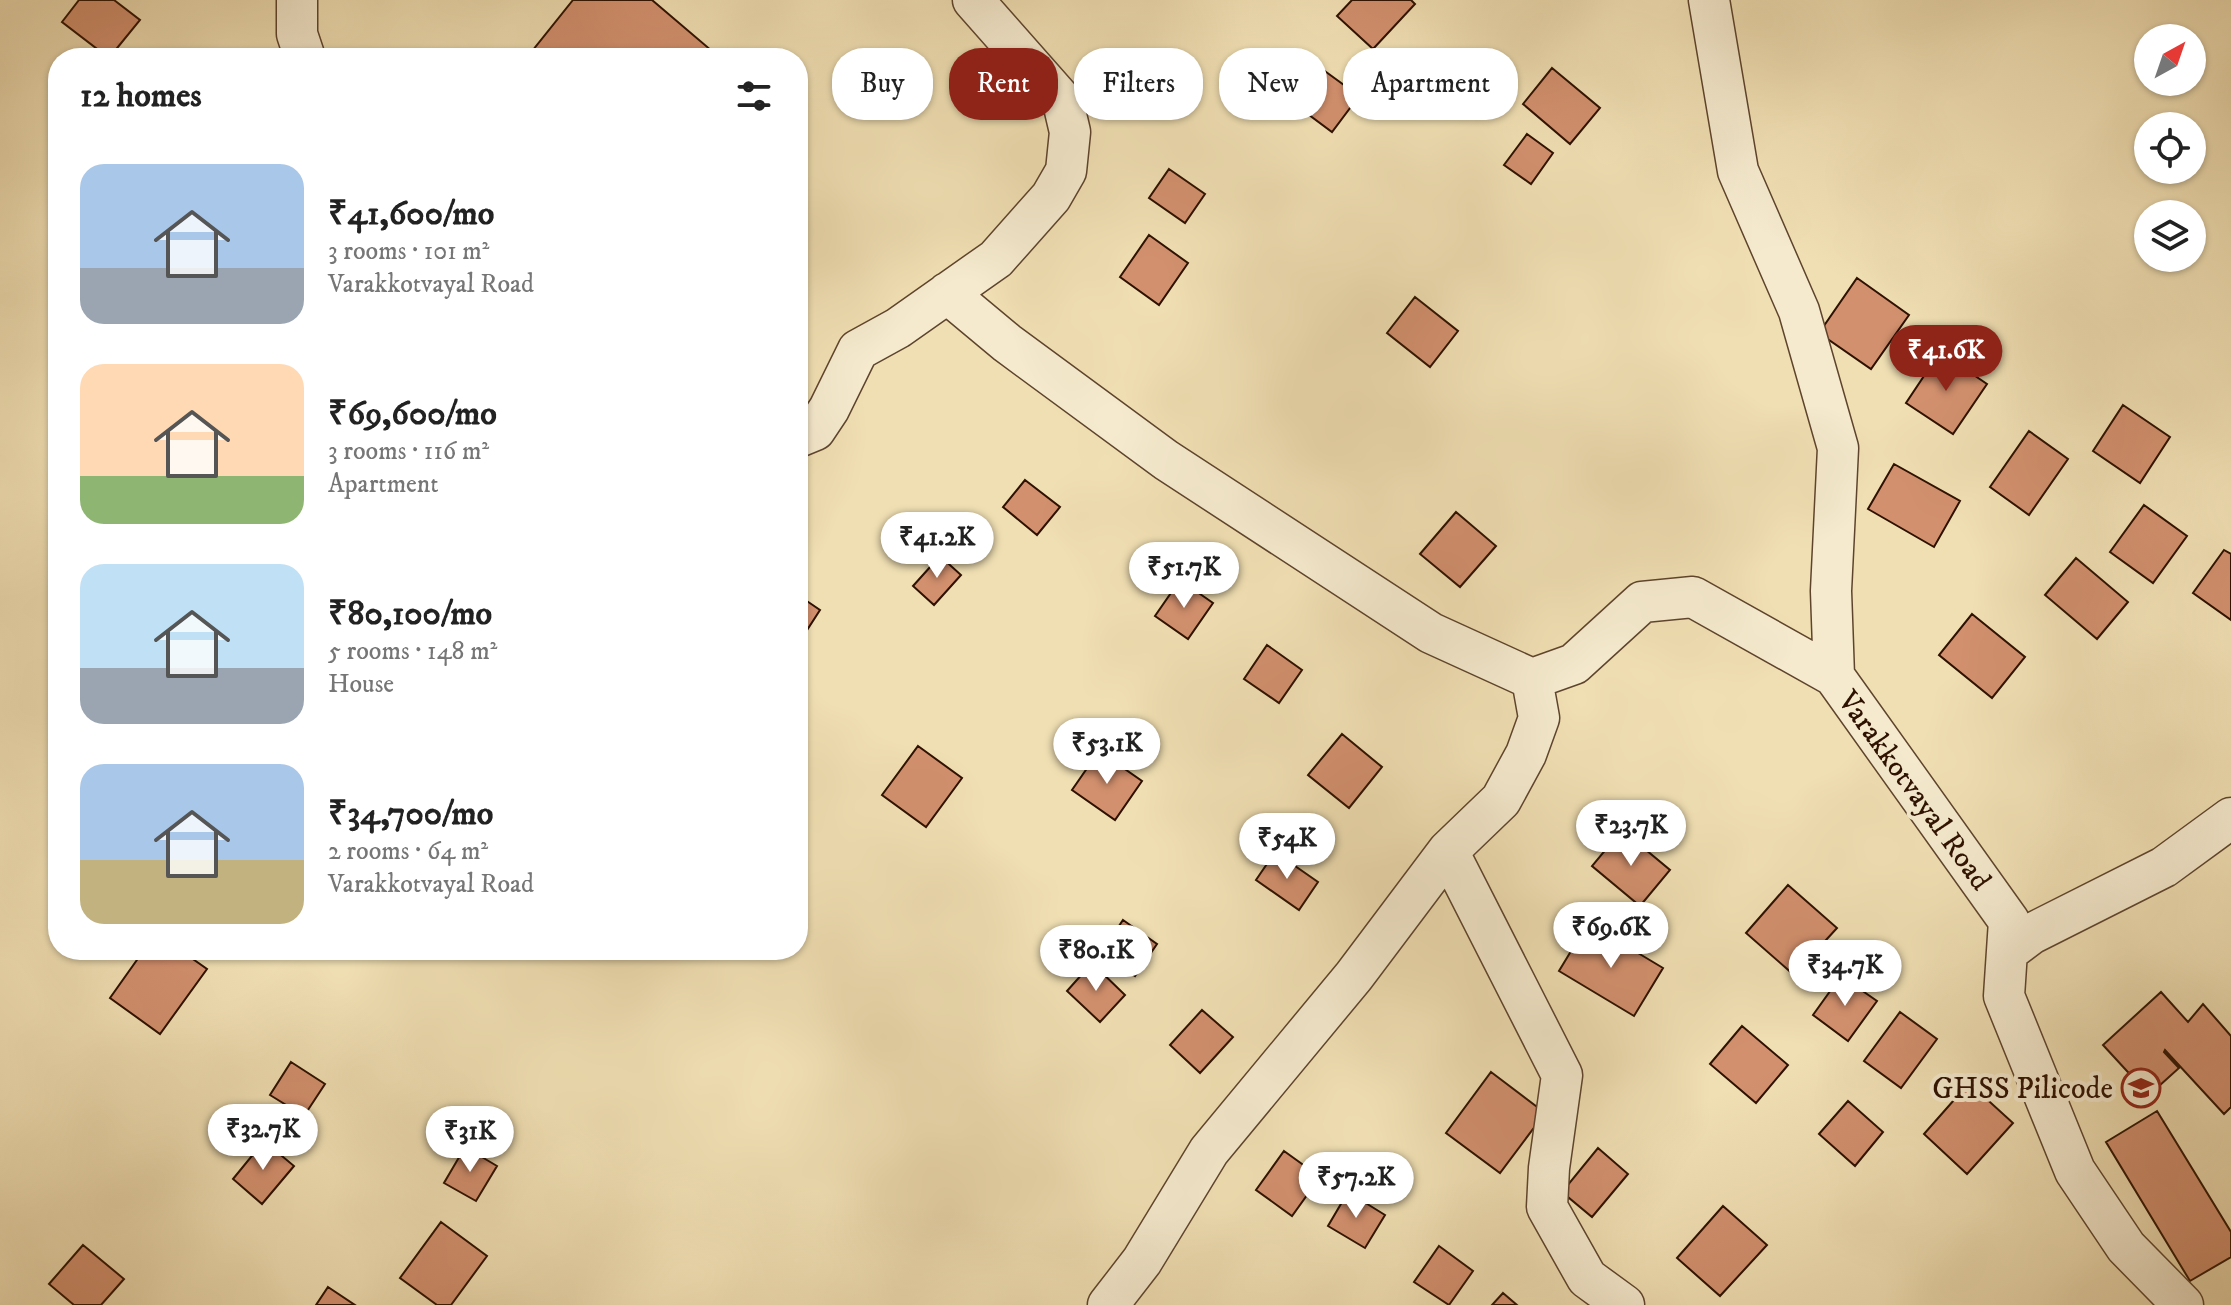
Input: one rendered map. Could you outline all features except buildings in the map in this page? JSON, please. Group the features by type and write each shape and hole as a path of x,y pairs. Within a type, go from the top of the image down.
{"street":[{"path":"297,0 297,34 302,48"},
{"path":"808,433 815,430 829,409 858,350 898,328 996,259 1051,197 1066,171 1070,132 1063,102 973,0"},
{"name":"Varakkotvayal Road","path":"1709,0 1738,171 1799,311 1838,448 1831,591 1834,676 2009,921 2004,996 2075,1171 2126,1247 2183,1305"},
{"path":"947,293 1007,343 1166,460 1431,633 1532,679 1574,664 1642,602 1693,597 1834,676"},
{"path":"1108,1305 1142,1261 1209,1151 1354,976 1448,851 1501,800 1526,754 1539,718 1532,679"},
{"path":"2007,952 2031,934 2164,867 2231,818"},
{"path":"1448,851 1562,1075 1549,1168 1547,1207 1587,1278 1624,1305"}],"place":[{"name":"GHSS Pilicode","path":"2141,1088"}]}
